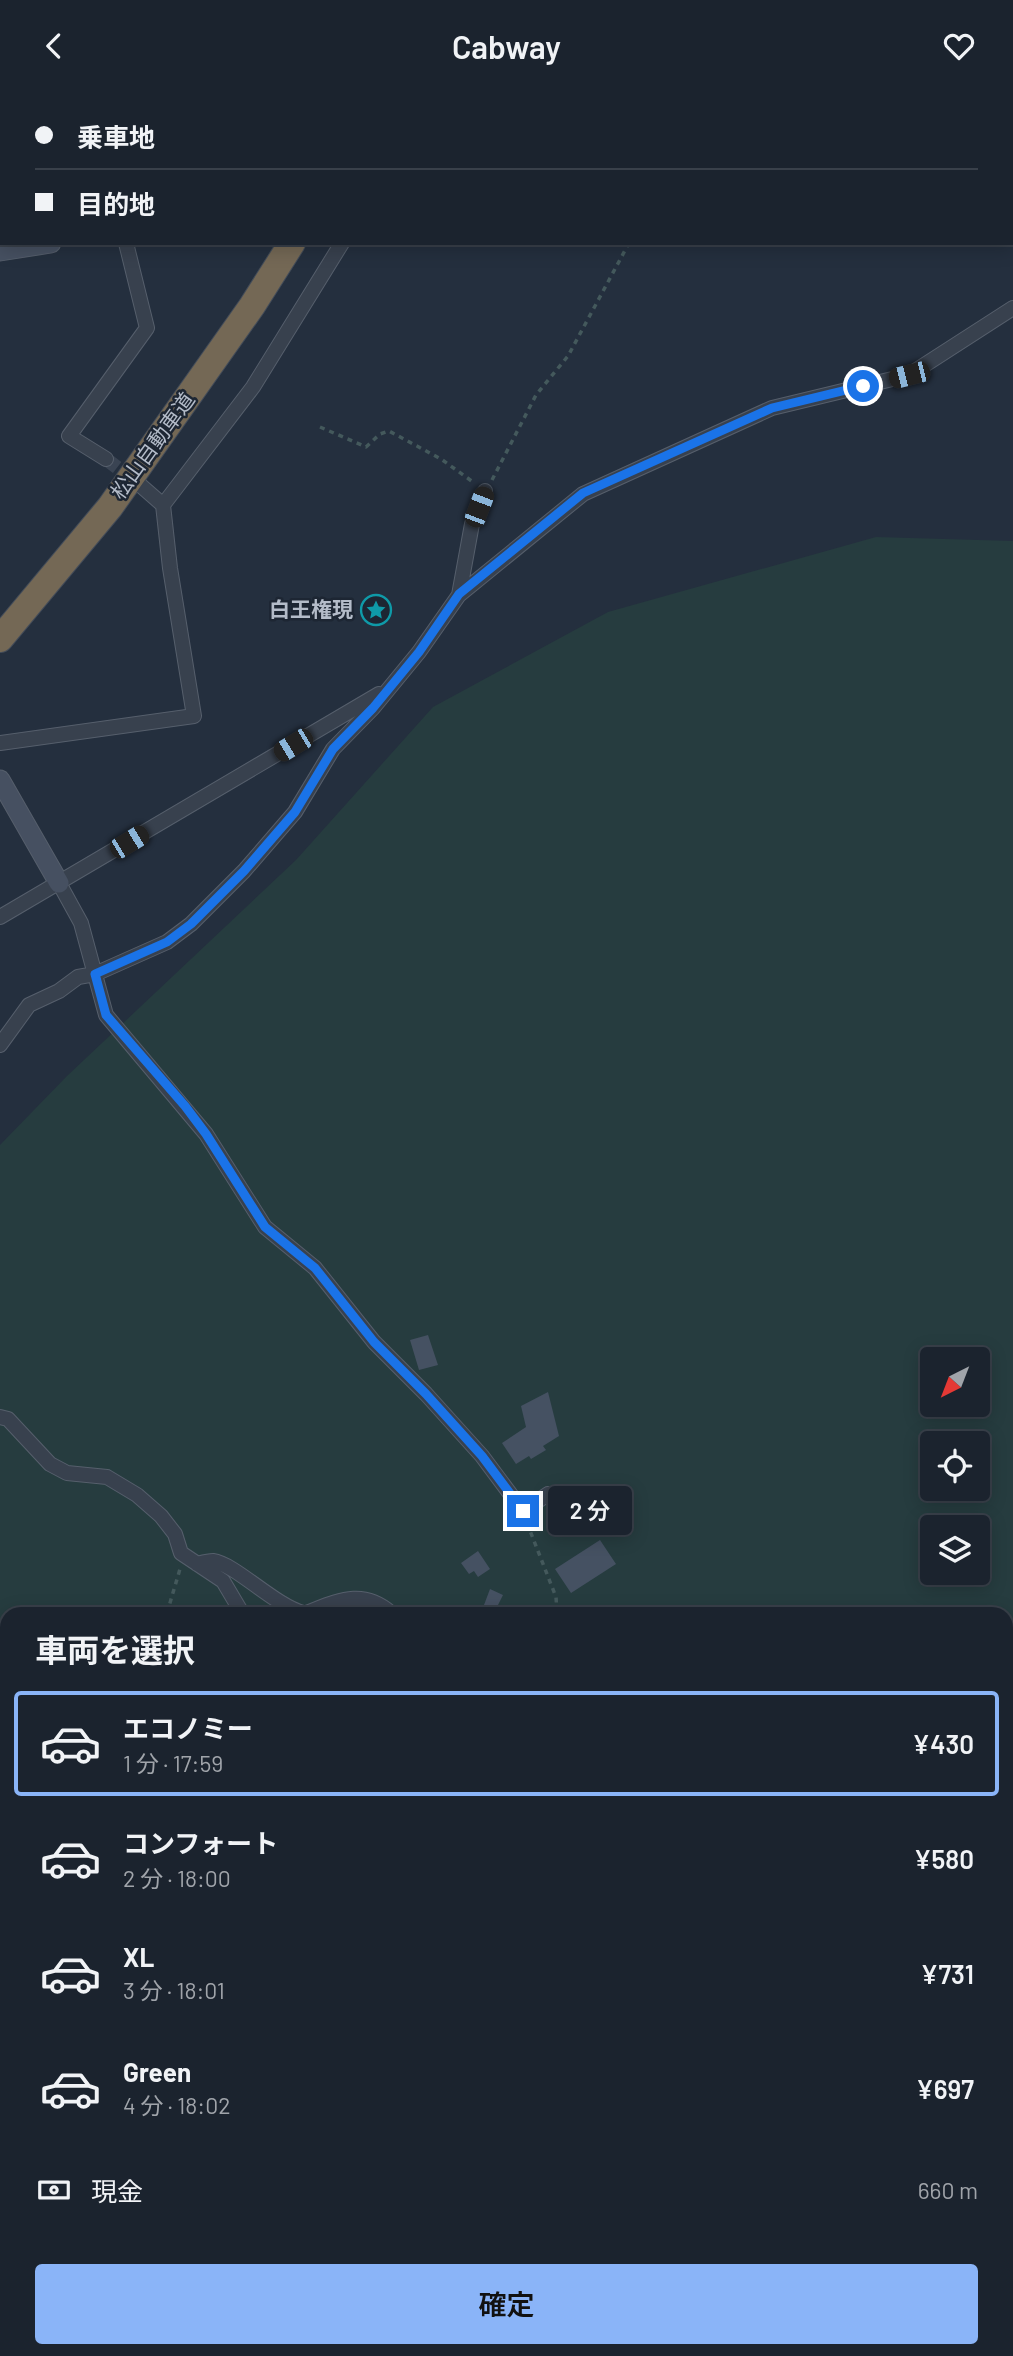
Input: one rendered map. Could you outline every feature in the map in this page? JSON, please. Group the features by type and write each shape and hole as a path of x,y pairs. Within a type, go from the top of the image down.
{"highway":[{"name":"松山自動車道","path":"0,615 106,486 171,399 273,245"},
{"name":"松山自動車道","path":"0,639 110,507 291,245"}],"street":[{"path":"0,251 38,245"},
{"path":"106,459 69,436 147,328 126,245"},
{"path":"163,505 253,387 341,245"},
{"path":"0,1045 29,1005 59,991 78,977 95,974 167,942 191,924 244,871 295,812 333,749 373,708 419,652 459,594 583,493 772,408 909,375 1013,308"},
{"path":"0,743 194,716 170,568 163,505 139,484"},
{"path":"459,594 472,524 485,491"},
{"path":"0,917 386,690"},
{"path":"0,781 81,923 106,1015 185,1106 265,1227 315,1268 374,1342 482,1456 523,1511 548,1494"},
{"path":"0,1417 8,1419 50,1464 67,1473 107,1477 137,1495 161,1516 175,1534 181,1553 223,1581 238,1607"},
{"path":"197,1564 212,1561 225,1565 286,1607"},
{"path":"322,1607 342,1600 360,1598 384,1607"}],"path":[{"path":"320,427 366,447 380,434 389,431 442,459 485,491 536,395 568,356 628,245"},
{"path":"523,1511 556,1597 557,1607"},
{"path":"169,1607 179,1577 181,1553"}],"green space":[{"path":"876,537 1013,541 1013,1607 0,1607 0,1145 67,1076 296,860 433,707 608,612"}],"building":[{"path":"428,1335 438,1365 419,1370 410,1340"},
{"path":"548,1392 559,1436 543,1446 546,1450 516,1464 502,1443 526,1427 521,1406"},
{"path":"600,1540 616,1564 571,1593 555,1569"},
{"path":"478,1551 490,1569 478,1577 474,1571 469,1574 461,1563"},
{"path":"490,1589 503,1595 497,1607 483,1607"}],"tunnel":[{"path":"106,459 135,481"}],"place":[{"name":"白王権現","path":"376,610"}],"route":[{"path":"523,1511 482,1456 374,1342 315,1268 265,1227 185,1106 106,1015 95,974 167,942 191,924 244,871 295,812 333,749 373,708 419,652 459,594 583,493 772,408 863,386"}]}
